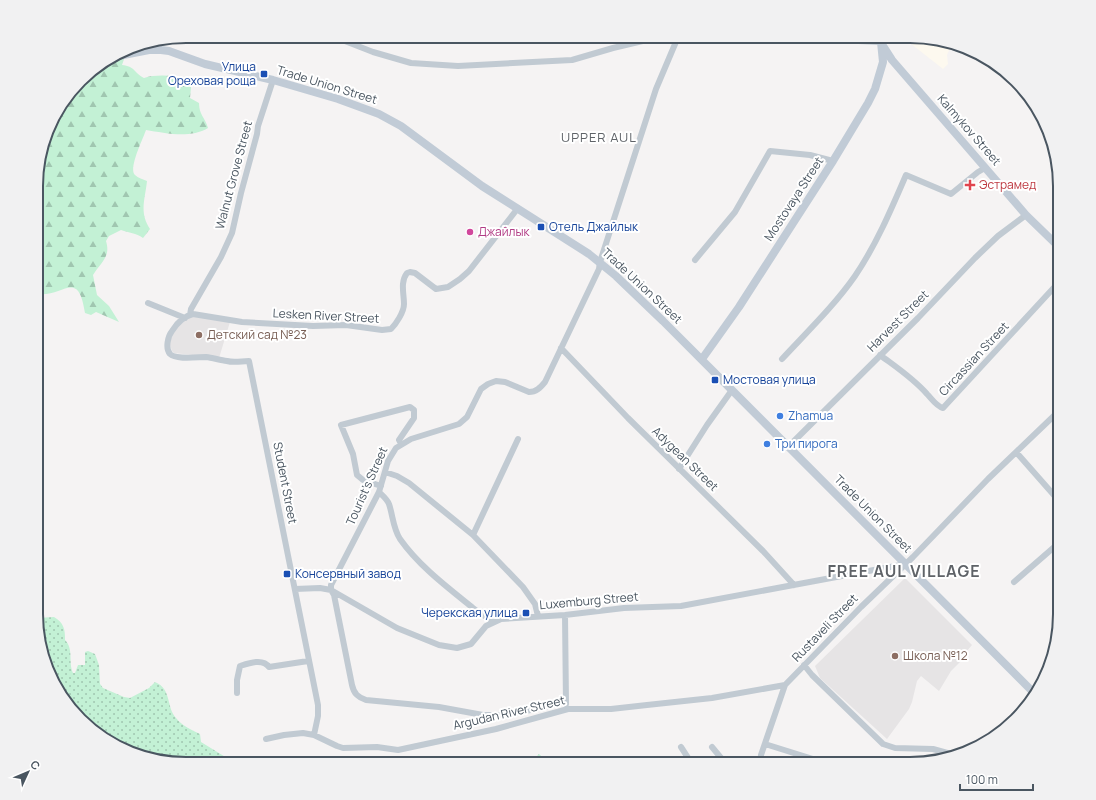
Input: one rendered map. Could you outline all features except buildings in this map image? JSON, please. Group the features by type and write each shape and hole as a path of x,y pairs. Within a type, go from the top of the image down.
{"street":[{"path":"350,43 373,52 411,63 458,66 572,60 634,43"},
{"name":"Tourist's Street","path":"331,590 331,585 379,492 392,454 400,444 424,434 459,424 467,417 481,389 493,382 505,382 529,392 536,391 544,382 600,269 600,262 656,89 675,43"},
{"name":"Mostovaya Street","path":"702,359 739,307 833,161 868,103 875,89 882,62 881,43"},
{"name":"Kalmykov Street","path":"884,43 892,60 1026,215 1053,241"},
{"name":"Trade Union Street","path":"135,53 149,50 160,50 180,54 205,64 273,80 371,110 389,119 482,186 576,244 600,262 635,293 1031,690"},
{"name":"Walnut Grove Street","path":"187,316 221,256 232,233 258,126 273,80"},
{"path":"694,260 735,212 770,151 810,155 833,161"},
{"path":"782,359 828,309 854,276 883,228 906,175 951,194 985,168"},
{"name":"Lesken River Street","path":"187,316 204,316 242,322 313,326 346,325 382,330 391,329 404,307 403,281 407,273 414,273 436,289 454,284 469,271 518,208"},
{"name":"Harvest Street","path":"788,446 918,318 975,258 998,236 1026,215"},
{"name":"Circassian Street","path":"880,355 912,378 939,407 943,408 1053,289"},
{"path":"148,303 187,316"},
{"name":"Student Street","path":"187,316 175,326 168,339 169,352 172,355 206,357 228,362 249,361 318,711 314,735"},
{"name":"Adygean Street","path":"561,348 623,414 772,560 794,585"},
{"path":"679,469 707,425 732,390"},
{"path":"381,486 363,480 357,475 353,454 341,425 410,407 414,410 415,415 399,440 400,444"},
{"name":"Rustaveli Street","path":"762,757 785,685 861,607 906,564 988,479 1053,417"},
{"path":"473,535 518,439"},
{"path":"1016,452 1053,494"},
{"path":"386,472 409,483 473,535 523,587 535,604 538,616"},
{"path":"295,590 320,588 331,590 397,628 435,644 449,647 460,647 471,644 485,627 492,622 430,573 418,560 397,534 389,504 379,492"},
{"path":"1014,582 1053,548"},
{"name":"Luxemburg Street","path":"492,622 505,619 564,615 624,608 676,607 906,564"},
{"path":"331,590 334,595 354,693 359,697 373,700 450,708 483,716 518,713 565,702"},
{"path":"564,615 567,685 565,702 568,709"},
{"path":"237,693 237,680 240,666 262,662 269,666 308,660"},
{"path":"804,666 883,744 895,748 933,749 945,752"},
{"name":"Argudan River Street","path":"266,739 303,733 314,735 343,748 377,747 398,750 496,729 568,709 640,706 712,698 785,685"},
{"path":"765,744 806,757"},
{"path":"681,747 687,757"},
{"path":"712,747 720,757"}],"shaded area":[{"path":"910,43 929,44 950,49 947,55 948,64 943,69"},
{"name":"Детский сад №23","path":"195,316 230,322 219,358 174,353 172,351 170,338 174,331 186,318"},
{"name":"Школа №12","path":"905,578 972,645 966,652 963,659 951,671 939,691 921,676 917,681 909,709 887,739 820,678 815,666"}],"green space":[{"path":"125,57 122,65 132,68 144,78 167,76 178,77 189,81 191,87 190,98 199,103 200,110 208,128 185,134 169,134 146,130 139,147 133,172 139,178 147,181 144,211 150,229 143,238 121,230 109,236 106,241 106,255 93,275 97,295 109,306 119,322 96,312 91,315 85,313 82,299 78,291 74,288 68,288 43,294 44,167 54,131 67,106 92,78 106,67"},
{"path":"54,617 63,627 65,640 70,651 73,673 75,673 78,665 85,665 85,652 88,651 95,654 99,665 100,684 103,688 130,698 149,688 155,682 164,689 173,714 178,721 184,726 200,734 201,742 225,757 167,756 131,746 106,733 78,708 62,686 48,651 44,633 43,618"}],"water":[{"path":"408,43 435,43 412,44"}],"place":[{"name":"Улица Ореховая роща","path":"264,74"},
{"name":"Эстрамед","path":"970,185"},
{"name":"Отель Джайлык","path":"541,227"},
{"name":"Джайлык","path":"470,232"},
{"name":"Детский сад №23","path":"199,335"},
{"name":"Мостовая улица","path":"715,380"},
{"name":"Zhamua","path":"780,416"},
{"name":"Три пирога","path":"767,444"},
{"name":"Консервный завод","path":"287,574"},
{"name":"Черекская улица","path":"526,613"},
{"name":"Школа №12","path":"895,656"}],"district":[{"name":"UPPER AUL","path":"599,137"},
{"name":"FREE AUL VILLAGE","path":"904,571"}]}
